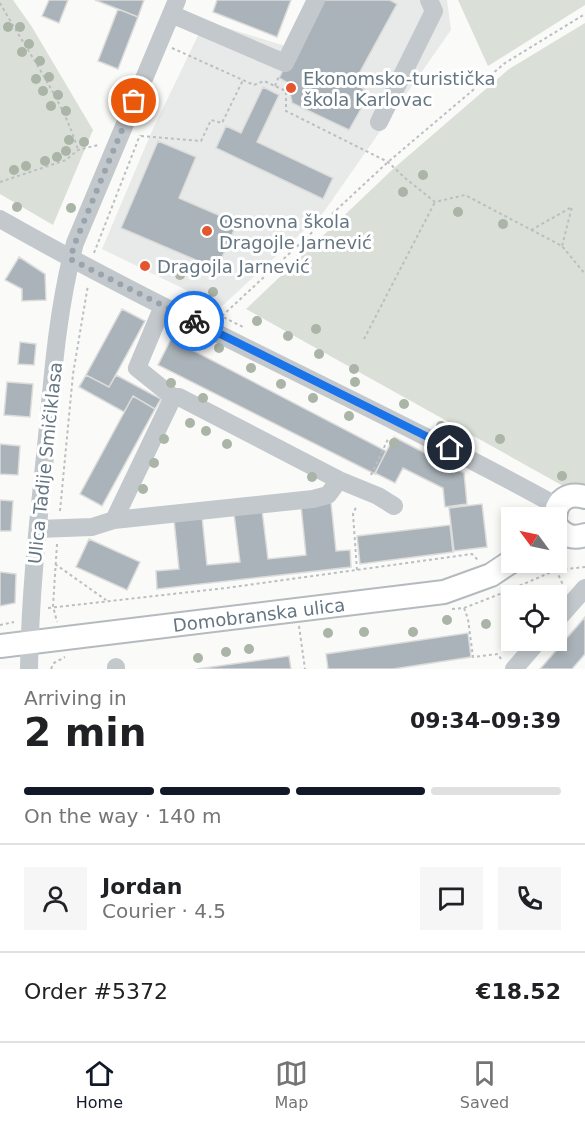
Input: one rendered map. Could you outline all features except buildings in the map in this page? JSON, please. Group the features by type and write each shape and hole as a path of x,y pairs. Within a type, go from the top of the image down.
{"main road":[{"path":"561,507 563,498 570,495 585,497"},
{"path":"567,532 571,536 585,535"},
{"name":"Domobranska ulica","path":"0,646 444,592 491,575 501,568"}],"street":[{"path":"174,7 285,63 316,0"},
{"path":"379,122 434,11 429,0"},
{"name":"Ulica Tadije Smičiklasa","path":"28,669 38,528 53,375 70,259 117,140 174,7"},
{"path":"0,219 70,259 470,458 537,507"},
{"path":"163,306 137,368 173,397 394,506"},
{"path":"114,520 173,397"},
{"path":"38,528 92,527 114,520 314,499 328,495 339,480"},
{"path":"567,618 585,588"},
{"path":"508,665 533,651"}],"path":[{"path":"0,3 39,69 73,134 78,150"},
{"path":"222,316 388,162 506,63 585,14"},
{"path":"159,42 254,85 264,81 286,91 286,111 388,162 435,202"},
{"path":"57,622 53,606 55,564 73,374 94,253 140,135 201,141 211,120 222,123 243,80"},
{"path":"0,182 66,160 78,150 117,140"},
{"path":"364,339 435,202 465,195 562,246 585,274"},
{"path":"530,230 572,207 562,246"},
{"path":"357,570 353,514 392,431"},
{"path":"53,606 108,602 472,554 479,561"},
{"path":"55,564 108,602"},
{"path":"464,608 468,619 473,657 498,654 508,665"},
{"path":"0,625 14,622 18,617"},
{"path":"299,626 305,669"}],"shaded area":[{"path":"0,0 13,0 32,27 93,130 53,225 0,194"},
{"name":"Ekonomsko-turistička škola Karlovac","path":"306,0 447,0 451,30 323,213 221,307 102,249 152,131 205,21 285,46"},
{"path":"458,0 585,0 585,5 488,66"},
{"path":"585,23 585,483 579,489 565,487 246,309 393,169 509,69"}],"way so far":[{"path":"134,101 70,259 194,321"}],"place":[{"name":"Ekonomsko-turistička škola Karlovac","path":"291,88"},
{"name":"Osnovna škola Dragojle Jarnević","path":"207,231"},
{"name":"Dragojla Jarnević","path":"145,266"}],"route":[{"path":"194,321 450,448"}]}
